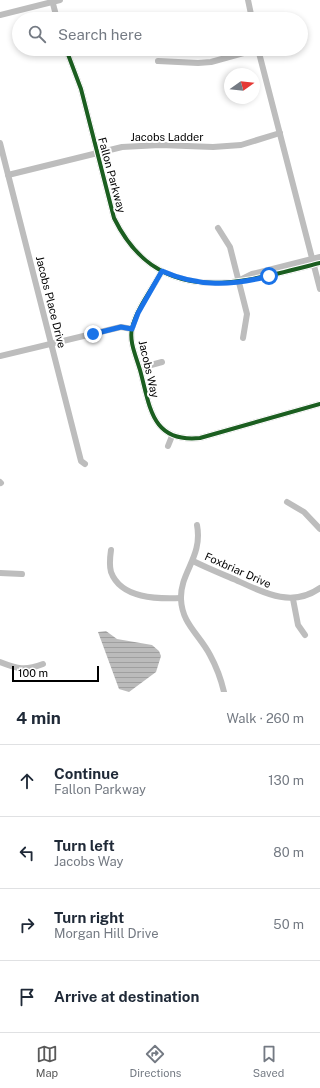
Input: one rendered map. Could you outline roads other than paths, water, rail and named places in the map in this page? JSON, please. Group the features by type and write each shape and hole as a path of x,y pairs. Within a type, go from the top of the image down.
{"street":[{"path":"0,15 60,0"},
{"path":"248,0 251,12"},
{"path":"52,1 55,12"},
{"name":"Fallon Parkway","path":"69,56 81,89 109,202 121,232 132,248 146,260 162,271 180,279 195,282 218,283 239,280 252,274 315,262 320,257"},
{"path":"158,61 198,63 211,62 233,56"},
{"path":"260,56 315,262 320,289"},
{"name":"Jacobs Ladder","path":"8,175 122,147 160,145 213,147 241,145 280,133"},
{"name":"Jacobs Place Drive","path":"0,143 81,460 85,464"},
{"path":"218,228 230,247 247,314 243,338"},
{"name":"Jacobs Way","path":"162,271 138,313 132,329 132,346 140,368 150,412 158,425 172,436"},
{"path":"0,356 121,327 132,329"},
{"name":"Jacobs Way","path":"140,368 162,362"},
{"path":"168,446 172,436 189,439 200,438 320,404"},
{"path":"287,502 304,512 320,529"},
{"path":"197,525 199,543 182,588 181,598 186,620 210,654 224,692"},
{"path":"111,550 110,565 112,573 127,590 149,598 181,598"},
{"name":"Foxbriar Drive","path":"193,561 268,595 293,599 306,596 320,588"},
{"path":"0,573 22,574"},
{"path":"293,599 298,625 305,635"},
{"path":"0,662 22,669 30,669 43,664"}]}
